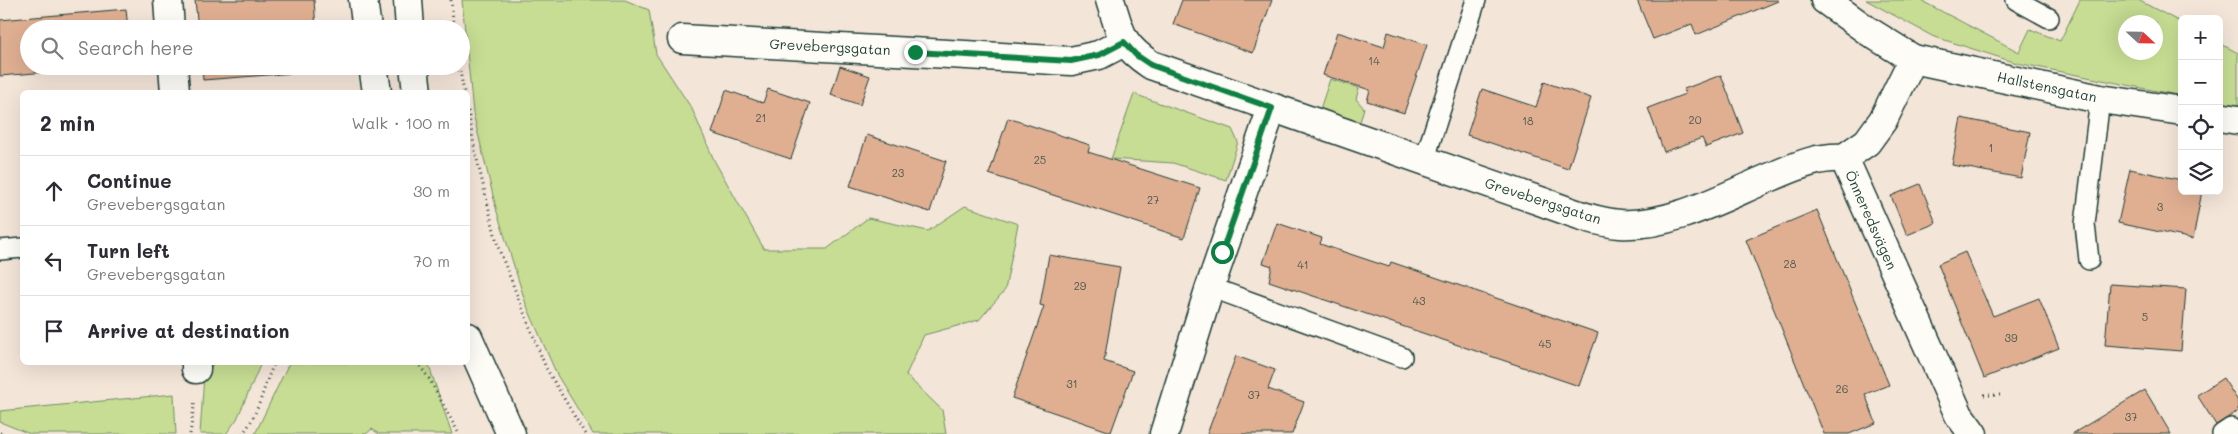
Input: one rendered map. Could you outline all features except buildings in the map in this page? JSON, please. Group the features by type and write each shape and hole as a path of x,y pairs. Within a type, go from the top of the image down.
{"street":[{"path":"168,0 169,20"},
{"path":"363,0 366,20"},
{"path":"408,0 409,20"},
{"name":"Grevebergsgatan","path":"1110,0 1124,42 1136,55 1151,65 1577,214 1620,224 1645,223 1674,217 1812,160 1844,158"},
{"path":"1825,0 1868,31 1913,59"},
{"name":"Grevebergsgatan","path":"682,39 1071,61 1099,55 1124,42"},
{"name":"Hallstensgatan","path":"1913,59 2100,99 2178,111"},
{"name":"Önneredsvägen","path":"1913,59 1883,120 1867,142 1844,158 1959,415 1973,434"},
{"path":"174,75 175,90"},
{"path":"374,75 377,90"},
{"path":"415,75 417,90"},
{"path":"1164,434 1210,287 1272,108"},
{"path":"2223,118 2238,120"},
{"path":"470,342 511,434"}],"lane":[{"path":"1424,161 1476,0"},
{"path":"2016,0 2049,18"},
{"path":"2089,260 2086,224 2100,99"},
{"path":"0,250 20,248"},
{"path":"1210,287 1402,357"}],"path":[{"path":"451,0 453,20"},
{"path":"461,75 464,90"},
{"path":"470,122 498,247 546,368 585,434"},
{"path":"242,434 260,402 274,365"},
{"path":"419,365 430,380 458,434"},
{"path":"190,434 195,396"}],"green space":[{"path":"462,0 625,0 649,10 656,54 692,109 714,160 764,249 827,249 868,218 928,231 965,206 1018,224 1005,290 979,320 924,335 906,375 942,410 946,434 593,434 557,375 526,304 497,212 473,113 469,75 470,20 464,20"},
{"path":"1866,0 1920,0 2019,52 2030,29 2060,41 2080,0 2138,0 2178,21 2178,95 2017,63 1932,36"},
{"path":"2223,45 2238,53 2238,107 2223,104"},
{"path":"1330,79 1359,88 1356,99 1364,108 1360,122 1320,109"},
{"path":"1134,94 1232,129 1238,142 1226,180 1173,163 1111,159"},
{"path":"212,365 260,365 237,419 226,434 200,434 204,375"},
{"path":"288,365 429,365 452,434 379,434 372,429 366,434 255,434"},
{"path":"174,394 176,434 30,434 0,422 0,411"}],"route":[{"path":"915,52 1071,61 1099,55 1124,42 1136,55 1151,65 1272,108 1222,252"}]}
